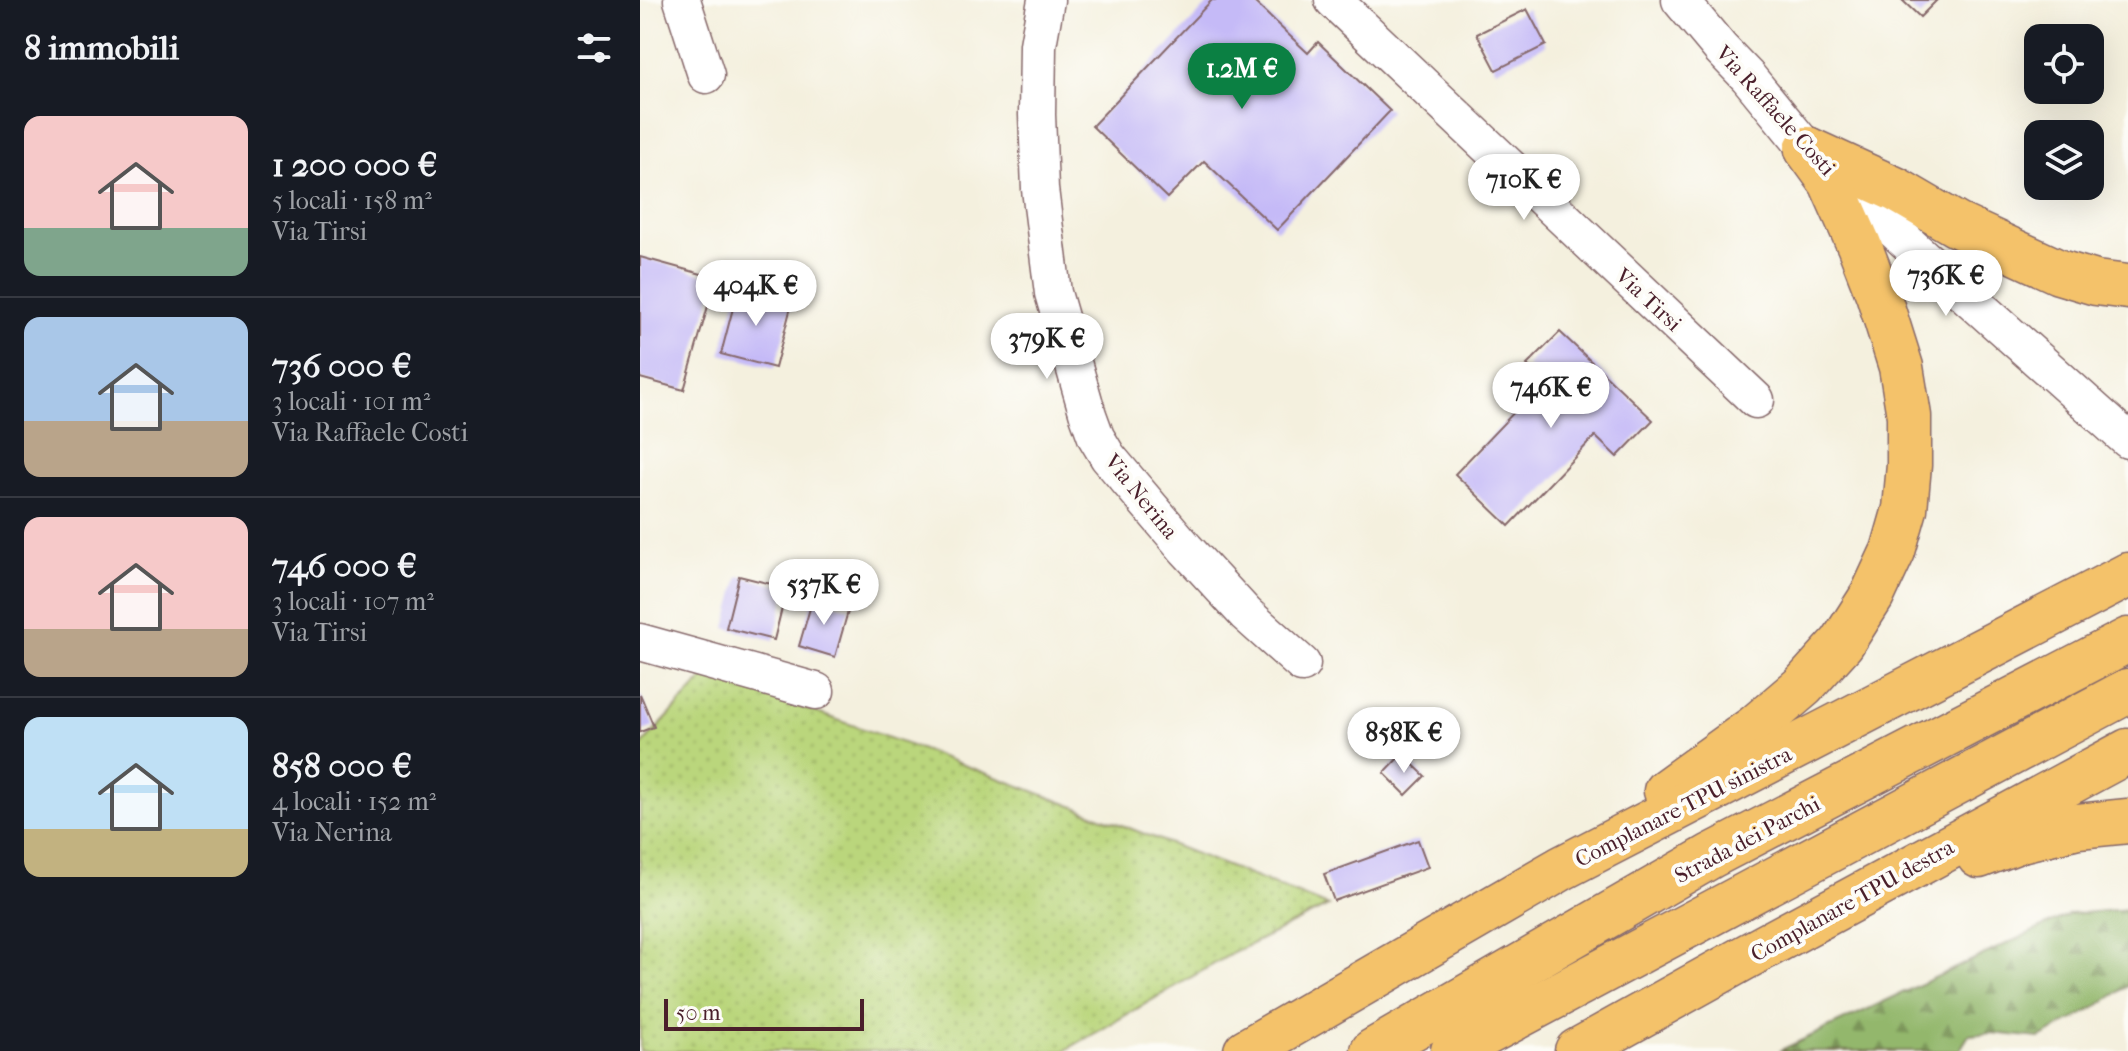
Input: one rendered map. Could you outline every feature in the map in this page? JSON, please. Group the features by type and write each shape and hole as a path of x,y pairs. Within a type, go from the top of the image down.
{"highway":[{"path":"1807,149 1897,190 1957,225 2059,272 2096,283 2128,287"},
{"path":"1562,868 1755,727 1803,686 1842,643 1872,596 1893,551 1905,509 1909,465 1909,416 1901,367 1859,245 1831,182 1807,149"},
{"name":"Complanare TPU sinistra","path":"1246,1051 1562,868 2115,582"},
{"name":"Strada dei Parchi","path":"1373,1051 1711,856 2128,640"},
{"path":"1453,1051 2128,691"},
{"name":"Complanare TPU destra","path":"1577,1051 2128,751"},
{"path":"1831,912 2021,840 2078,826 2128,821"}],"street":[{"path":"682,0 706,75"},
{"name":"Via Nerina","path":"1046,0 1038,45 1040,189 1053,293 1092,426 1108,457 1186,549 1246,614 1302,664"},
{"name":"Via Tirsi","path":"1333,0 1756,400"},
{"name":"Via Raffaele Costi","path":"1680,0 1807,149 2128,440"},
{"path":"640,642 816,691"}],"green space":[{"path":"706,676 941,757 1328,906 1233,953 1064,1051 640,1051 640,747"},
{"path":"2128,909 2128,986 2040,1038 1992,1033 1969,1035 1959,1051 1779,1051 2070,914"}],"building":[{"path":"1212,0 1252,0 1308,53 1318,42 1390,111 1277,230 1204,161 1167,198 1092,126"},
{"path":"1902,0 1937,0 1920,17"},
{"path":"1527,9 1546,45 1496,70 1477,34"},
{"path":"640,257 716,278 684,390 640,378"},
{"path":"738,289 792,303 775,368 721,354"},
{"path":"1560,332 1653,420 1617,457 1595,436 1509,526 1455,474 1544,381 1527,365"},
{"path":"739,576 787,588 774,640 726,628"},
{"path":"813,598 849,608 835,657 799,646"},
{"path":"640,694 654,727 640,732"},
{"path":"1402,754 1425,776 1406,795 1384,773"},
{"path":"1418,840 1428,867 1334,901 1324,874"}]}
